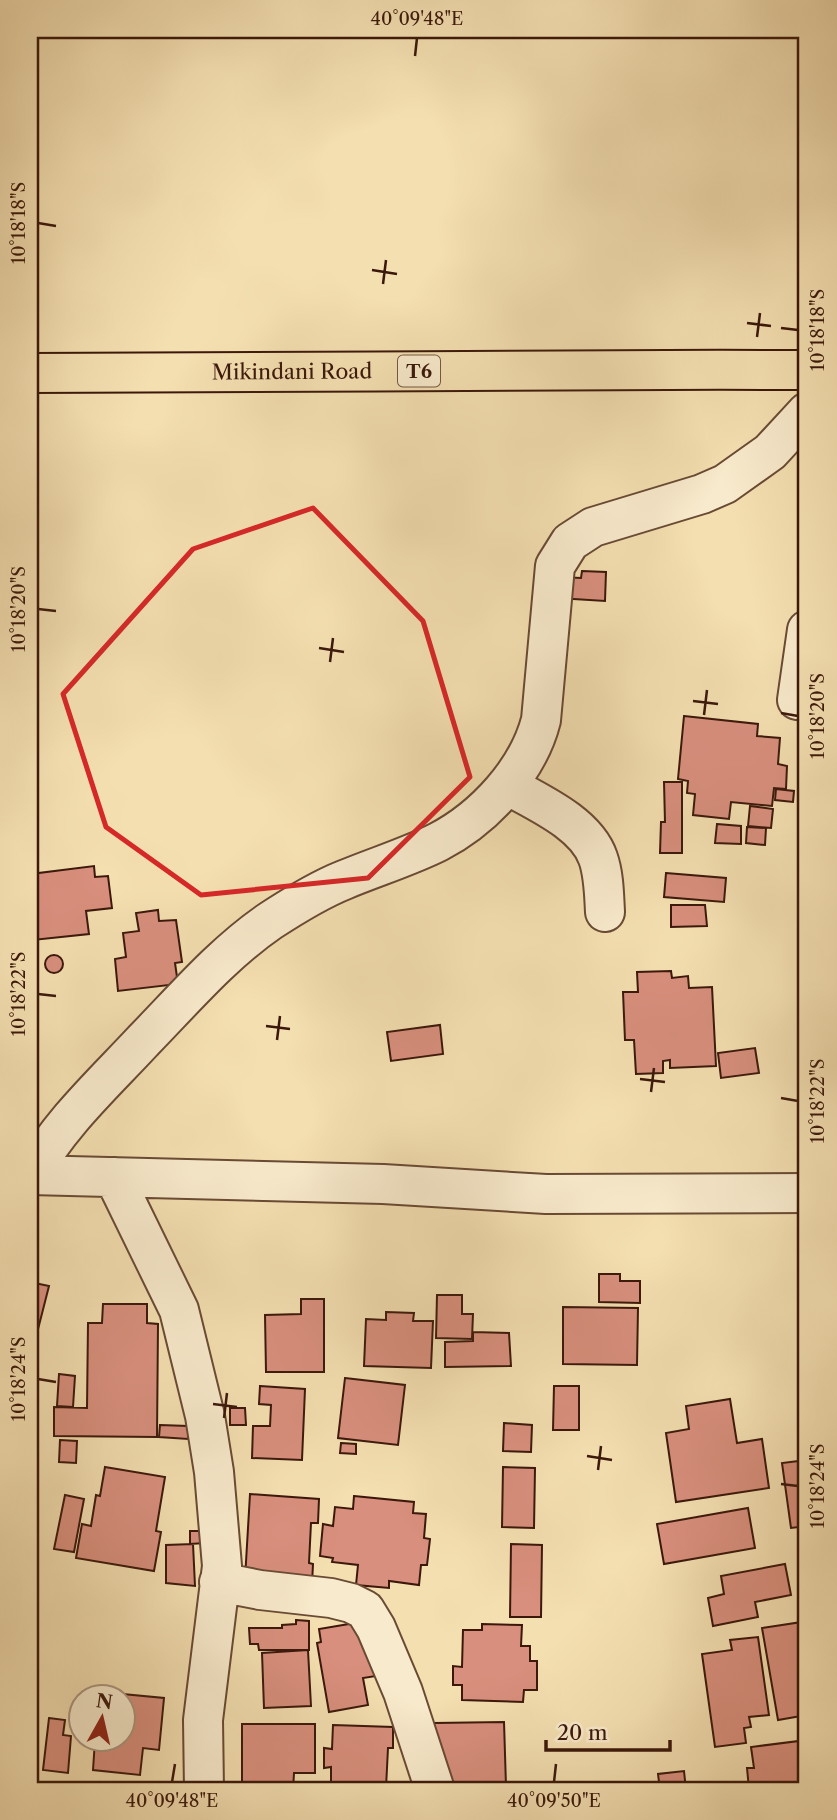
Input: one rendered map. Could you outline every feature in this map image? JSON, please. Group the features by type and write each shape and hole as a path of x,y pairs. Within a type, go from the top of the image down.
{"highway":[{"name":"Mikindani Road","path":"30,373 807,370"}],"street":[{"path":"807,412 770,452 725,484 702,494 593,527 570,542 555,566 541,720 531,750 507,785 476,816 439,841 341,881 270,921 226,956 46,1147 30,1175 383,1184 546,1194 807,1194"},
{"path":"797,700 807,630"},
{"path":"507,785 558,814 585,837 598,856 603,878 605,912"},
{"path":"114,1177 179,1310 205,1416 214,1472 221,1544 203,1720 204,1790"},
{"path":"219,1582 322,1597 351,1603 365,1610 376,1628 403,1692 435,1790"}],"highlighted area":[{"path":"313,508 423,621 470,777 368,878 201,895 106,827 63,694 193,549"}],"building":[{"path":"582,571 606,572 605,601 558,598 560,577 581,578"},
{"path":"684,716 758,724 757,736 780,738 778,764 787,766 786,789 774,788 772,806 731,802 729,819 693,815 695,794 687,793 688,781 678,779"},
{"path":"664,782 682,782 682,853 660,853 661,822 665,822"},
{"path":"776,789 794,791 793,802 775,800"},
{"path":"750,806 773,809 771,828 748,826"},
{"path":"717,824 741,826 741,844 715,843"},
{"path":"747,827 766,828 765,845 746,843"},
{"path":"94,866 95,877 108,876 112,908 86,911 89,934 33,940 30,919 31,874"},
{"path":"666,873 726,878 724,902 664,897"},
{"path":"671,905 705,905 707,926 671,927"},
{"path":"158,910 159,921 176,920 182,962 175,963 178,984 118,991 115,959 126,957 123,933 139,931 136,913"},
{"path":"50,955 58,955 63,964 61,971 50,973 45,968 45,960"},
{"path":"671,971 672,978 688,976 689,988 712,987 716,1066 670,1068 670,1060 663,1061 663,1073 636,1074 634,1040 625,1040 623,992 638,992 637,972"},
{"path":"440,1025 443,1054 391,1061 387,1032"},
{"path":"755,1048 759,1073 721,1078 718,1053"},
{"path":"599,1274 620,1274 620,1281 640,1281 640,1303 599,1302"},
{"path":"30,1282 49,1286 35,1341 30,1340"},
{"path":"437,1295 462,1295 462,1314 473,1314 472,1339 436,1338"},
{"path":"301,1299 324,1299 324,1372 266,1372 265,1315 301,1314"},
{"path":"103,1304 147,1304 147,1323 158,1324 157,1437 54,1436 54,1407 87,1408 88,1323 102,1323"},
{"path":"563,1307 638,1308 637,1365 563,1364"},
{"path":"386,1312 414,1313 413,1321 433,1321 431,1368 364,1366 366,1319 386,1320"},
{"path":"473,1332 509,1333 511,1366 445,1367 445,1342 473,1341"},
{"path":"59,1374 75,1376 73,1407 57,1406"},
{"path":"345,1378 405,1385 398,1445 338,1438"},
{"path":"260,1386 305,1389 302,1460 252,1458 253,1426 270,1426 271,1405 259,1404"},
{"path":"554,1386 579,1386 579,1430 553,1430"},
{"path":"730,1399 737,1443 762,1439 769,1488 676,1502 666,1433 689,1429 686,1406"},
{"path":"230,1408 245,1408 246,1425 230,1425"},
{"path":"504,1423 532,1425 531,1452 503,1451"},
{"path":"160,1425 188,1426 188,1439 159,1437"},
{"path":"60,1440 77,1441 76,1463 59,1462"},
{"path":"341,1443 356,1444 356,1454 340,1453"},
{"path":"807,1460 807,1526 791,1528 782,1463"},
{"path":"105,1467 165,1477 156,1531 161,1532 154,1571 76,1558 82,1524 91,1526 96,1495 100,1496"},
{"path":"503,1467 535,1468 534,1528 502,1527"},
{"path":"250,1494 319,1499 318,1523 311,1523 309,1563 313,1564 312,1584 245,1579"},
{"path":"65,1495 84,1499 74,1552 54,1549"},
{"path":"354,1496 414,1502 413,1513 426,1514 424,1538 430,1539 427,1565 421,1565 419,1585 389,1581 389,1588 356,1585 358,1565 332,1562 333,1558 320,1556 323,1524 333,1526 335,1507 353,1509"},
{"path":"748,1508 755,1548 664,1564 657,1524"},
{"path":"190,1531 205,1531 205,1543 190,1544"},
{"path":"193,1544 195,1586 166,1583 166,1545"},
{"path":"511,1544 542,1545 541,1617 510,1617"},
{"path":"785,1564 791,1595 755,1602 758,1617 713,1626 708,1598 724,1594 721,1576"},
{"path":"296,1620 309,1621 309,1650 259,1650 258,1644 250,1644 249,1628 282,1628 282,1625 296,1624"},
{"path":"367,1621 376,1676 363,1678 368,1705 329,1712 317,1643 321,1642 319,1629"},
{"path":"802,1622 807,1655 807,1715 778,1720 762,1628"},
{"path":"482,1624 522,1625 521,1646 530,1646 530,1661 537,1661 537,1690 524,1690 523,1702 462,1700 462,1685 453,1685 453,1666 462,1667 463,1630 482,1630"},
{"path":"758,1637 769,1715 749,1717 751,1727 744,1728 746,1743 715,1747 702,1654 732,1650 730,1640"},
{"path":"308,1650 311,1706 264,1708 262,1653"},
{"path":"136,1695 164,1698 159,1750 143,1748 140,1775 93,1770 94,1754 136,1754"},
{"path":"49,1718 65,1720 63,1735 66,1735 66,1754 70,1754 68,1773 43,1770"},
{"path":"504,1722 506,1786 487,1787 487,1790 441,1788 435,1764 434,1723"},
{"path":"242,1724 315,1724 315,1773 294,1773 293,1790 242,1790"},
{"path":"333,1725 393,1727 393,1748 388,1748 386,1788 331,1790 331,1767 324,1768 324,1748 332,1749"},
{"path":"807,1740 807,1790 740,1790 749,1789 747,1768 754,1768 751,1747"},
{"path":"684,1771 686,1790 660,1790 658,1774"}]}
